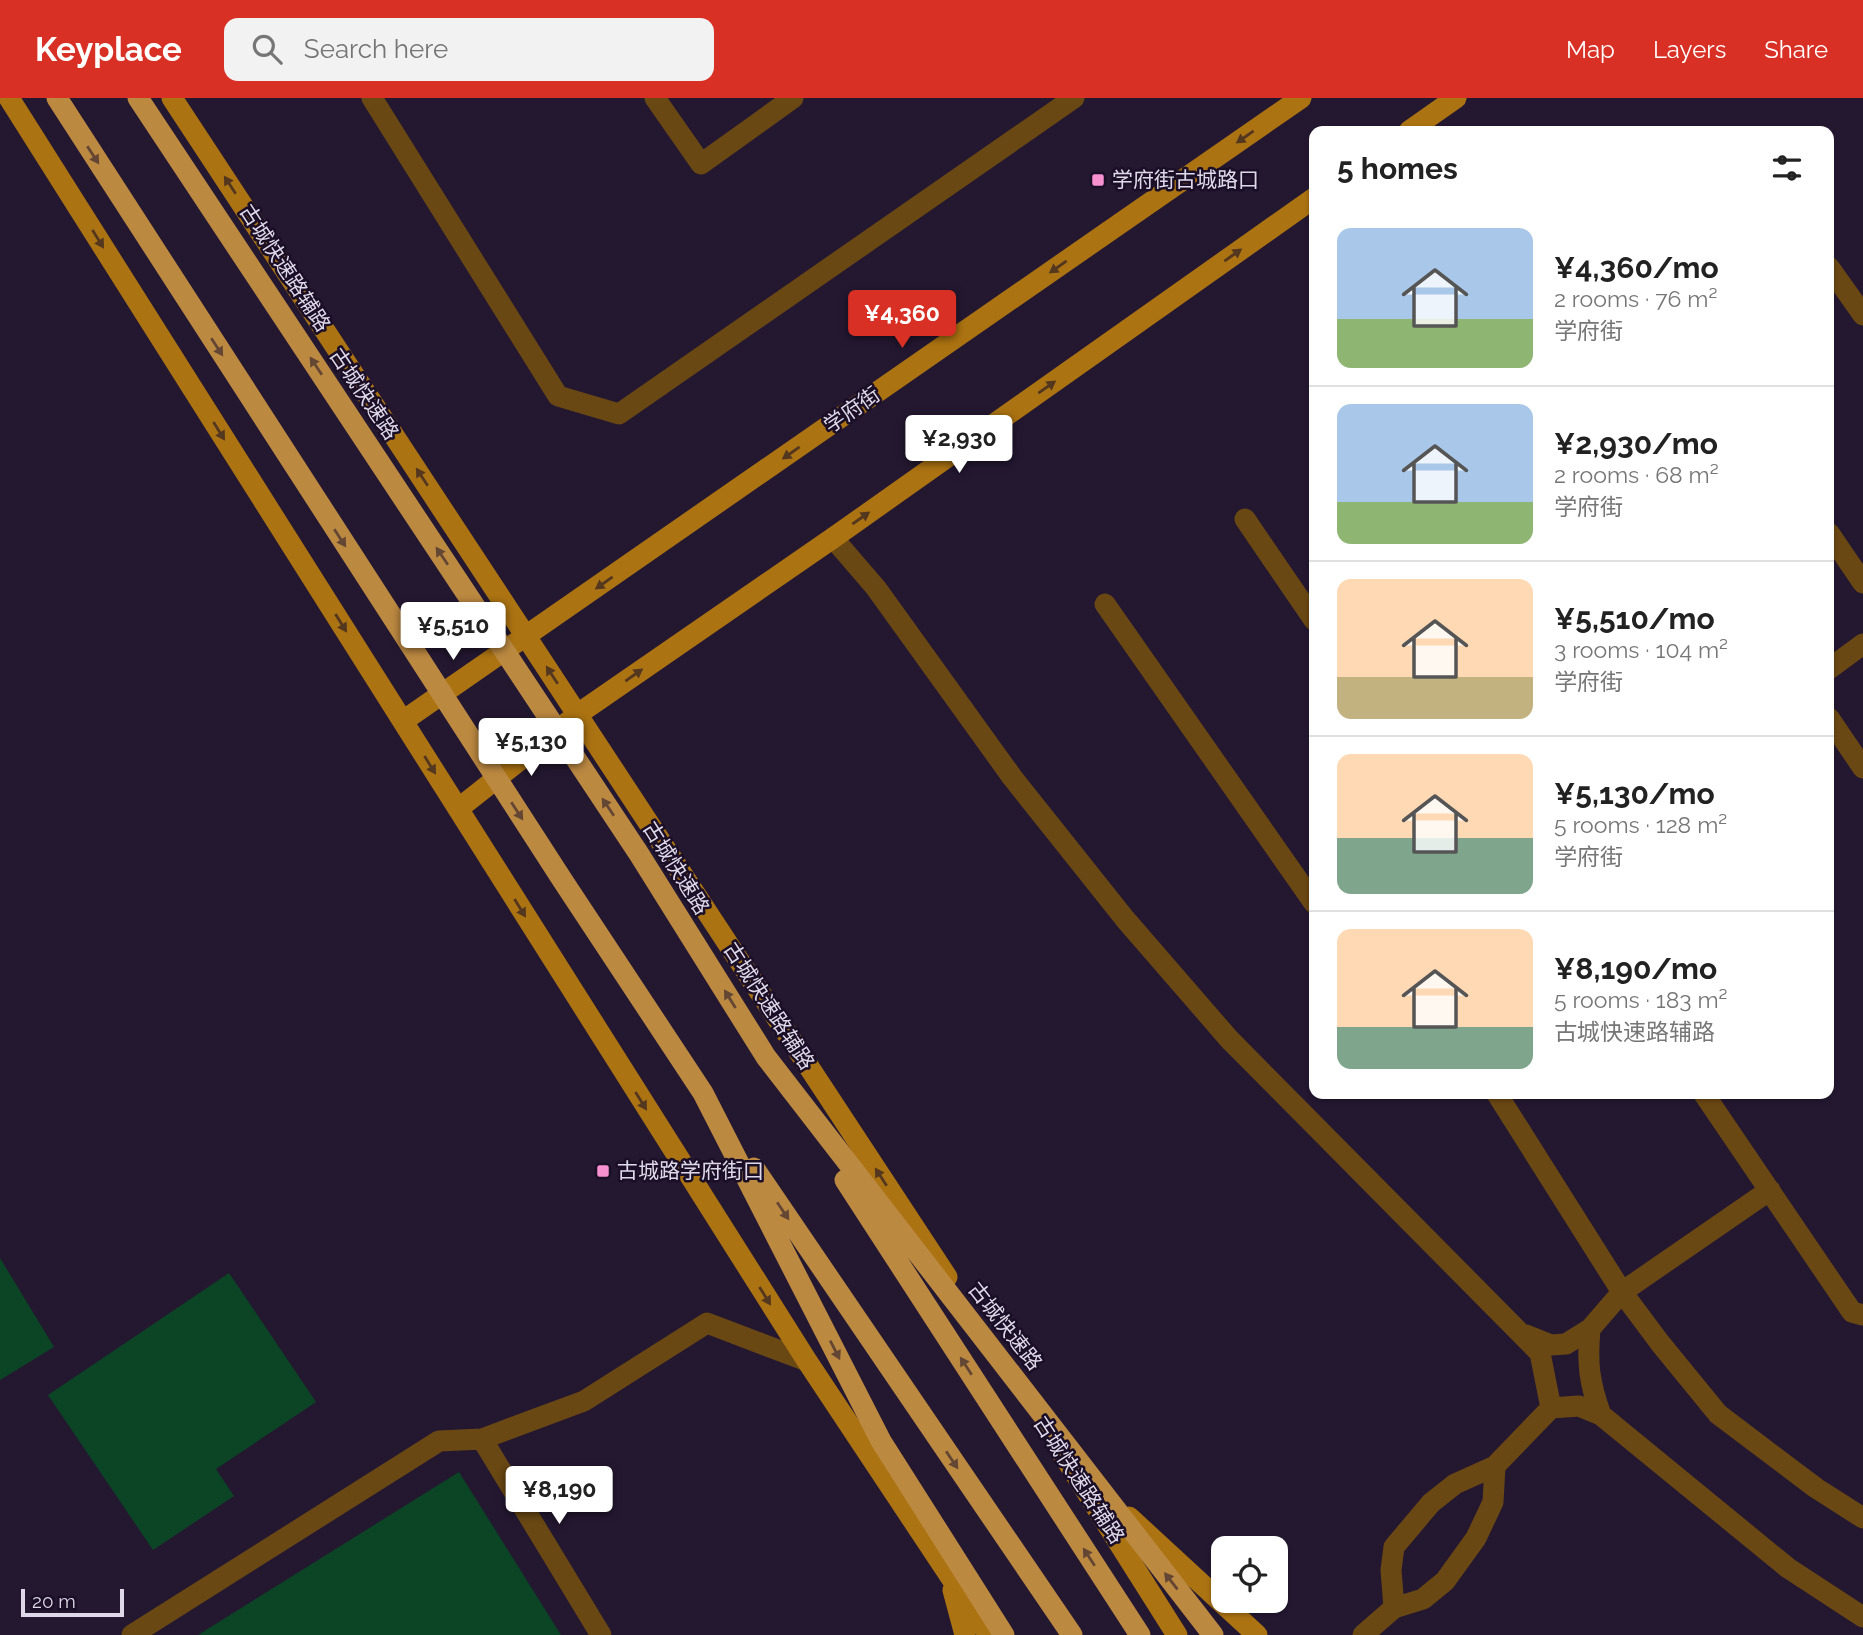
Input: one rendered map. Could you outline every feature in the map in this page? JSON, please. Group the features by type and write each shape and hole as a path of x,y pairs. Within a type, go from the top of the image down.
{"highway":[{"path":"57,98 547,858 703,1093 1072,1635"},
{"name":"古城快速路","path":"138,98 639,854 766,1057 1213,1635"},
{"path":"766,1057 1140,1635"},
{"path":"703,1093 881,1441 1004,1635"}],"main road":[{"path":"9,98 807,1361 989,1635"},
{"name":"古城快速路辅路","path":"173,98 1066,1459 1177,1635"},
{"name":"学府街","path":"403,721 1301,98"},
{"path":"1416,126 1456,98"},
{"path":"458,809 578,714 833,538 1309,202"},
{"path":"1066,1459 1257,1635"},
{"path":"949,1574 965,1635"}],"street":[{"path":"372,98 558,396 618,414 1074,98"},
{"path":"655,98 701,164 793,98"},
{"path":"1834,274 1863,315"},
{"path":"1245,519 1309,613"},
{"path":"833,538 876,588 1012,777 1125,919 1229,1039 1540,1353 1551,1408"},
{"path":"1834,540 1863,583"},
{"path":"1105,604 1309,896"},
{"path":"1834,664 1863,644"},
{"path":"1834,725 1863,768"},
{"path":"1500,1099 1622,1292 1718,1414 1816,1488 1863,1518"},
{"path":"1707,1099 1853,1312 1863,1315"},
{"path":"1523,1334 1551,1345 1566,1343 1590,1329 1622,1292 1770,1190"},
{"path":"132,1635 439,1441 482,1439 584,1401 707,1323 807,1361"},
{"path":"1590,1329 1590,1385 1601,1415"},
{"path":"1394,1608 1391,1570 1394,1548 1431,1503 1455,1484 1495,1466 1551,1408 1579,1406 1601,1415 1788,1568 1863,1617"},
{"path":"482,1439 601,1635"},
{"path":"1363,1635 1394,1608 1423,1599 1445,1581 1476,1538 1493,1502 1495,1466"}],"green space":[{"path":"0,1258 54,1347 0,1380"},
{"path":"229,1273 316,1402 216,1469 234,1496 153,1550 48,1395"},
{"path":"459,1472 561,1635 198,1635"}],"place":[{"name":"学府街古城路口","path":"1098,180"},
{"name":"古城路学府街口","path":"603,1171"}]}
